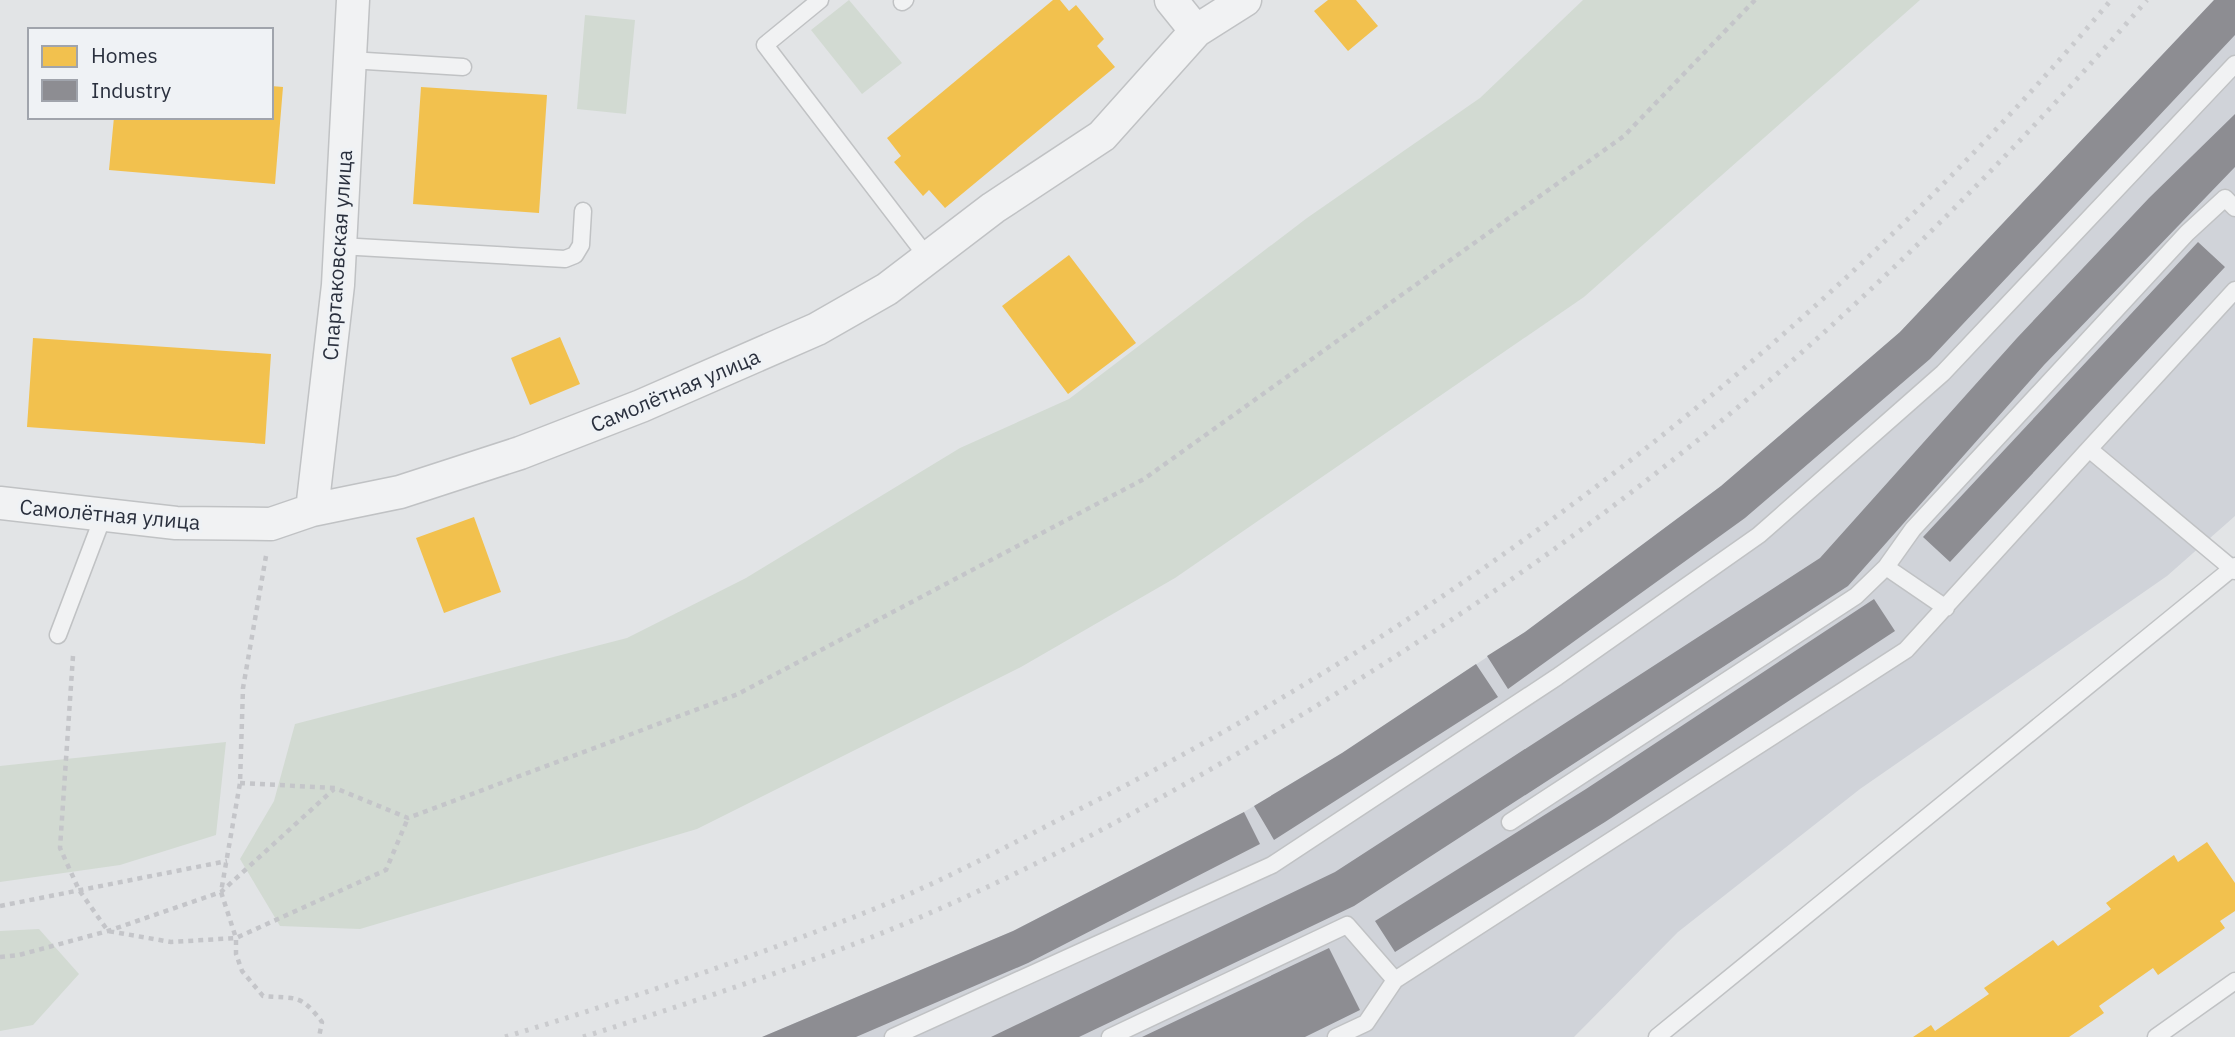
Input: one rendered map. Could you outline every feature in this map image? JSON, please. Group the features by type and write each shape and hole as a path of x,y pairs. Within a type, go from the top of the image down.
{"street":[{"name":"Спартаковская улица","path":"312,510 340,246 354,0"},
{"path":"1171,0 1196,31"},
{"name":"Самолётная улица","path":"0,503 176,523 271,524 312,510 400,492 520,453 641,406 817,329 887,289 993,208 1102,136 1196,31 1245,0"}],"lane":[{"path":"820,0 765,45 928,258"},
{"path":"350,60 463,67"},
{"path":"893,1037 1272,864 1557,677 1759,535 1943,373 2235,64"},
{"path":"1510,822 1856,596 1886,567 1913,529 2187,233 2231,198"},
{"path":"340,246 565,259 575,256 581,244 583,211"},
{"path":"1336,1037 1366,1023 1395,981 1906,650 2235,290"},
{"path":"1657,1037 2234,569 2089,449"},
{"path":"58,635 104,514"},
{"path":"1886,567 1946,608"},
{"path":"1110,1037 1347,925 1395,981"},
{"path":"2155,1037 2235,981"}],"path":[{"path":"240,783 335,788 408,818 738,694 1144,479 1624,136 1755,0"},
{"path":"271,524 243,688 240,783 221,892 236,938 236,954 242,971 263,996 285,996 307,1002 322,1022 319,1037"},
{"path":"58,635 73,655 60,848 79,890 108,931 172,942 236,938 386,870 408,818"},
{"path":"0,957 19,955 108,931 221,892 335,788"},
{"path":"0,906 227,861"}],"shaded area":[{"path":"849,0 902,63 862,94 811,30"},
{"path":"1583,0 1920,0 1584,297 1175,578 1021,667 697,829 360,929 280,926 240,859 274,801 295,724 627,638 746,578 960,448 1069,399 1307,218 1480,98"},
{"path":"2214,0 2235,0 2235,516 2167,576 1860,789 1678,932 1574,1037 762,1037 1013,931 1244,812 1342,753 1525,632 1721,486 1900,332"},
{"path":"585,15 635,20 626,114 577,109"},
{"path":"226,742 216,835 120,865 0,882 0,766"},
{"path":"39,929 79,974 33,1025 0,1031 0,931"}],"building: Homes":[{"path":"1053,0 1060,0 1069,11 1076,5 1104,39 1097,46 1115,67 945,208 929,190 923,196 894,162 901,156 887,138"},
{"path":"1328,0 1356,0 1378,26 1348,51 1314,11"},
{"path":"273,86 283,87 275,184 109,170 114,119 273,119"},
{"path":"421,87 547,95 539,213 413,204"},
{"path":"1069,255 1136,343 1068,394 1002,306"},
{"path":"560,337 580,384 530,405 511,358"},
{"path":"33,338 271,354 265,444 27,427"},
{"path":"474,517 501,592 444,613 416,538"},
{"path":"2207,842 2235,883 2235,911 2220,921 2225,928 2158,975 2153,968 2099,1006 2104,1013 2069,1037 1913,1037 1931,1025 1935,1031 1989,994 1984,988 2053,940 2058,946 2111,909 2106,903 2174,855 2178,862"}],"building: Industry":[{"path":"2214,0 2235,0 2235,35 1930,359 1745,518 1508,689 1487,656 1525,632 1721,486 1900,332"},
{"path":"2235,114 2235,167 2044,365 1848,586 1354,906 1079,1037 991,1037 1335,872 1820,558 2017,338 2149,198"},
{"path":"2198,242 2225,267 1950,562 1923,537"},
{"path":"1874,599 1895,631 1605,822 1395,952 1375,921 1586,789"},
{"path":"1476,664 1498,697 1274,840 1254,806 1342,753"},
{"path":"1244,812 1260,844 1028,963 856,1037 762,1037 1013,931"},
{"path":"1329,948 1360,1010 1305,1037 1142,1037"}],"railway":[{"path":"505,1037 730,963 915,891 1016,842 1212,738 1355,653 1495,560 1630,461 1760,355 1884,242 2001,124 2111,0"},
{"path":"583,1037 834,952 916,919 1020,871 1223,762 1367,675 1457,616 1632,492 1801,353 1862,298 1980,182 2037,123 2147,0"}]}
